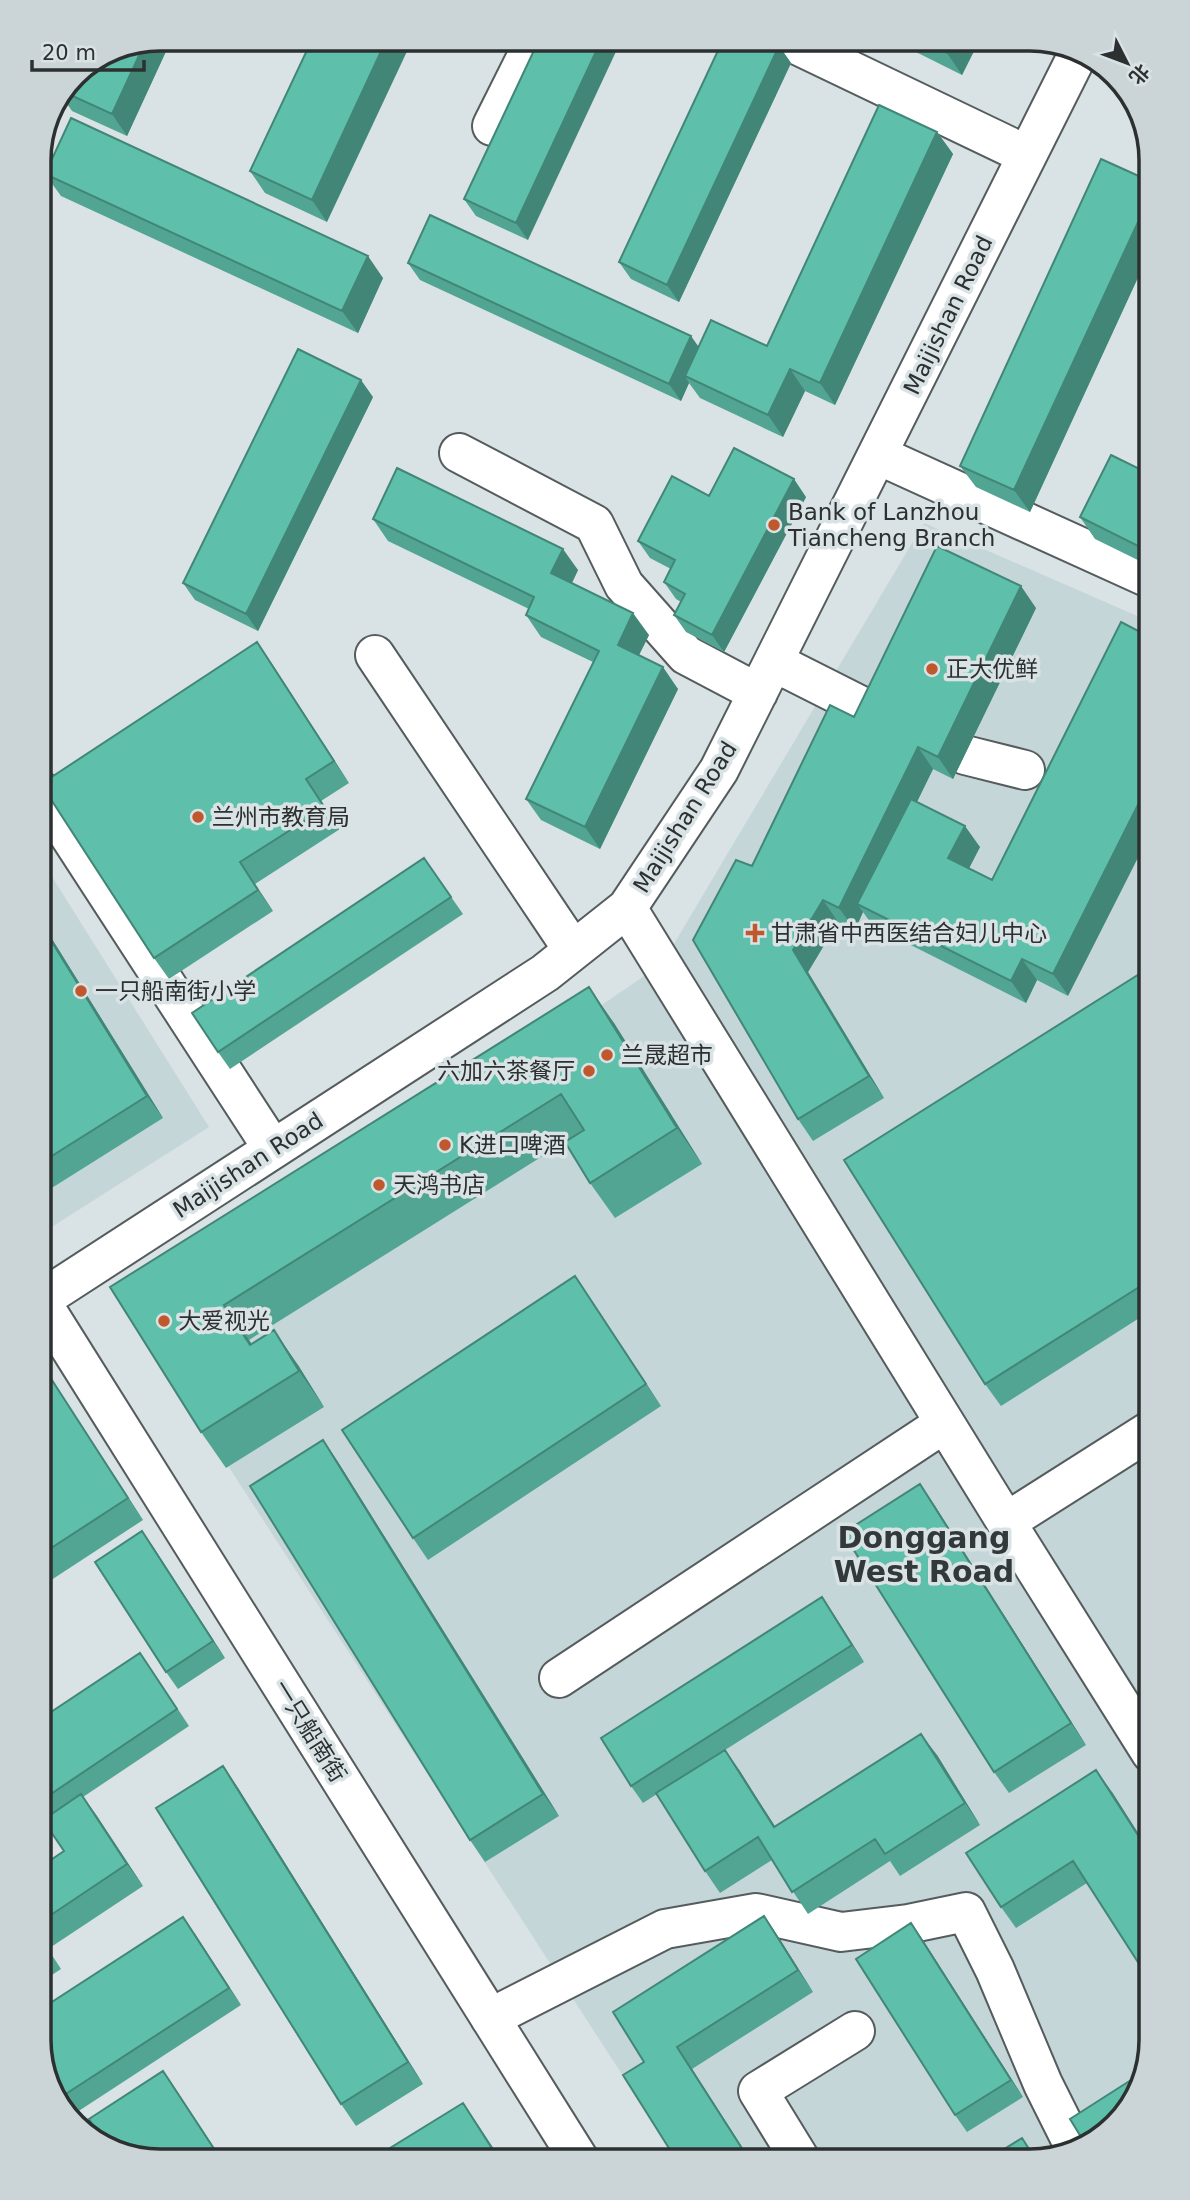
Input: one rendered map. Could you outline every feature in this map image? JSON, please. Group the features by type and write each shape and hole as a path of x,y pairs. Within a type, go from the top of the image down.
{"street":[{"path":"492,126 530,51"},
{"path":"810,51 1027,155"},
{"name":"Maijishan Road","path":"51,1294 545,973 627,908 719,770 1075,60"},
{"path":"460,453 594,524 624,585 686,655 881,716"},
{"path":"878,455 1139,573"},
{"path":"375,655 573,950"},
{"path":"965,755 1025,770"},
{"path":"51,807 274,1149"},
{"path":"627,908 1139,1732"},
{"name":"一只船南街","path":"51,1319 572,2149"},
{"path":"559,1678 945,1423"},
{"path":"1006,1522 1139,1438"},
{"path":"490,2018 665,1929 756,1913 841,1932 908,1924 966,1912 1072,2141"},
{"path":"794,2149 758,2091 855,2031"}],"shaded area":[{"path":"924,523 1139,617 1139,2040 1136,2069 1121,2101 1097,2127 1072,2141 1052,2147 1030,2149 670,2149 135,1322 662,964"},
{"name":"一只船南街小学","path":"51,875 209,1127 51,1227"}],"building":[{"path":"307,51 381,51 312,200 250,171"},
{"path":"534,51 596,51 516,223 464,199"},
{"path":"718,51 777,51 667,285 619,262"},
{"path":"140,53 112,114 71,95 99,69 118,59"},
{"path":"879,105 937,132 820,383 790,369 768,415 685,376 711,320 767,346"},
{"path":"71,118 368,256 342,311 51,177 51,161"},
{"path":"1101,159 1139,176 1139,220 1014,490 960,466"},
{"path":"430,215 691,336 669,384 408,263"},
{"path":"298,349 361,380 246,614 183,583"},
{"path":"734,448 794,479 712,635 674,615 685,594 664,582 675,560 638,541 672,476 709,496"},
{"path":"1111,455 1139,469 1139,546 1080,517"},
{"path":"397,468 563,549 551,573 633,613 618,645 663,667 585,827 526,799 599,651 526,615 534,597 373,519"},
{"path":"937,546 1021,586 938,757 918,747 839,908 823,900 793,950 869,1076 798,1119 693,940 736,860 752,866 830,705 854,717"},
{"path":"1121,622 1139,631 1139,803 1053,974 1022,959 1011,981 857,904 911,799 965,826 948,858 992,880"},
{"name":"兰州市教育局","path":"257,642 334,761 306,779 325,808 240,862 258,890 154,958 51,799 51,777"},
{"path":"424,858 451,897 218,1052 192,1013"},
{"path":"51,940 147,1096 51,1156"},
{"path":"1139,974 1139,1287 985,1384 844,1160"},
{"path":"589,987 677,1128 590,1183 565,1142 584,1130 561,1094 224,1305 250,1345 274,1330 299,1371 201,1432 110,1287"},
{"path":"575,1276 646,1384 413,1538 342,1430"},
{"path":"51,1379 128,1498 51,1548"},
{"path":"323,1440 543,1794 470,1840 250,1486"},
{"path":"920,1484 1071,1723 994,1772 843,1533"},
{"path":"142,1531 213,1641 166,1672 95,1562"},
{"path":"822,1597 852,1645 631,1786 601,1738"},
{"path":"140,1653 177,1709 51,1794 51,1712"},
{"path":"921,1734 965,1803 885,1854 875,1839 792,1892 758,1837 705,1871 656,1793 725,1750 774,1827"},
{"path":"223,1766 408,2062 341,2104 156,1808"},
{"path":"1096,1770 1139,1837 1139,1964 1073,1861 1001,1907 966,1853"},
{"path":"81,1794 127,1864 51,1915 51,1860 64,1851 51,1832 51,1815"},
{"path":"764,1916 798,1970 677,2047 742,2149 669,2149 623,2075 644,2062 613,2012"},
{"path":"183,1917 229,1988 65,2095 53,2062 51,2003"},
{"path":"911,1923 1011,2080 955,2115 856,1959"},
{"path":"163,2071 214,2149 138,2147 111,2138 95,2128 89,2119"},
{"path":"1132,2080 1121,2101 1097,2127 1085,2135 1081,2137 1070,2119"},
{"path":"463,2103 492,2149 388,2149"},
{"path":"1022,2138 1029,2149 1004,2149"}],"place":[{"name":"Bank of Lanzhou Tiancheng Branch","path":"774,525"},
{"name":"正大优鲜","path":"932,669"},
{"name":"兰州市教育局","path":"198,817"},
{"name":"甘肃省中西医结合妇儿中心","path":"755,933"},
{"name":"一只船南街小学","path":"81,991"},
{"name":"兰晟超市","path":"607,1055"},
{"name":"六加六茶餐厅","path":"589,1071"},
{"name":"K进口啤酒","path":"445,1145"},
{"name":"天鸿书店","path":"379,1185"},
{"name":"大爱视光","path":"164,1321"}],"district":[{"name":"Donggang West Road","path":"924,1554"}]}
